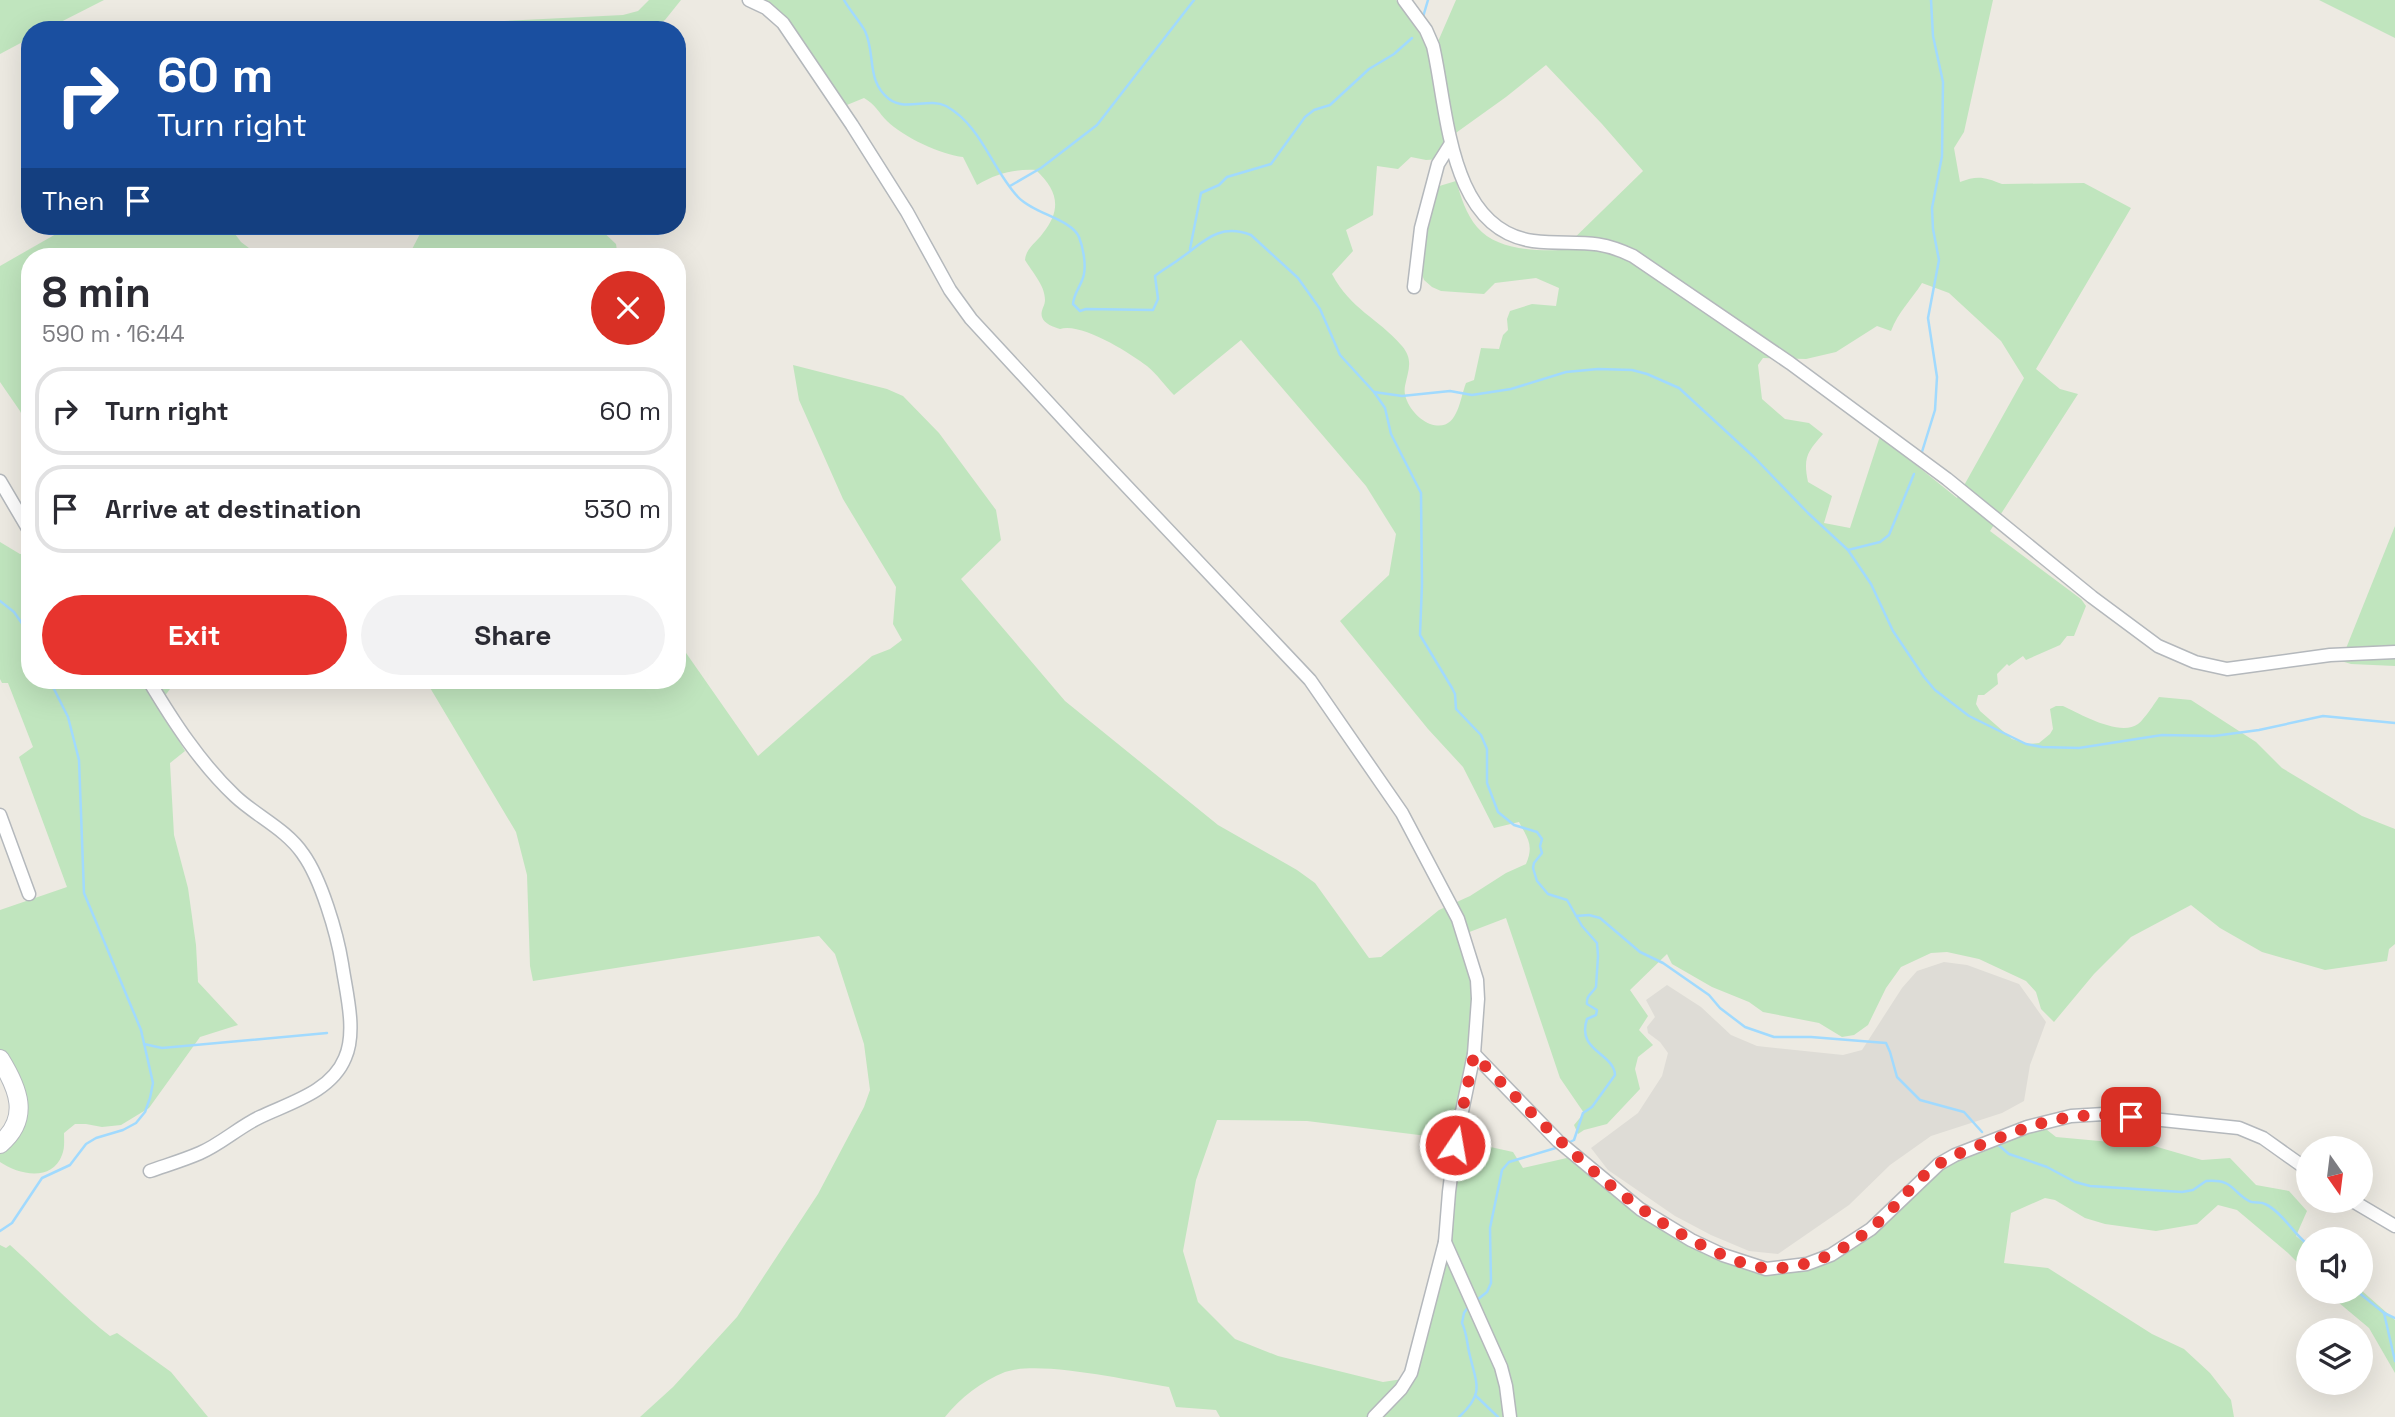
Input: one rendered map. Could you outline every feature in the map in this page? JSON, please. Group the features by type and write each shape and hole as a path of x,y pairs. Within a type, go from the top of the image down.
{"street":[{"path":"749,0 765,8 783,23 852,125 907,212 950,290 971,319 1297,664 1387,791 1458,919 1477,980 1478,999 1474,1055 1448,1192 1445,1242 1408,1381 1374,1417"},
{"path":"1404,0 1426,30 1433,46 1450,145 1460,173 1482,213 1500,229 1511,235 1535,241 1605,244 1633,256 1790,363 1947,480 2092,597 2158,646 2195,662 2227,669 2330,655 2395,652"},
{"path":"1414,287 1421,228 1438,164 1450,145"},
{"path":"0,481 21,516"},
{"path":"150,1171 202,1152 257,1118 309,1095 338,1071 345,1058 349,1031 341,957 315,873 288,835 249,809 212,772 194,750 154,689"},
{"path":"0,815 29,894"},
{"path":"1474,1055 1558,1141 1640,1209 1666,1227 1723,1255 1766,1269 1807,1264 1831,1255 1871,1229 1925,1175 1955,1155 2027,1127 2071,1116 2104,1114 2239,1128 2263,1138 2296,1161"},
{"path":"0,1059 13,1079 19,1110 16,1126 0,1144"},
{"path":"2373,1213 2395,1226"},
{"path":"1445,1242 1503,1376 1510,1417"}],"shaded area":[{"path":"1944,962 1967,965 2019,984 2046,1022 2030,1065 2024,1101 2002,1113 1931,1136 1890,1165 1849,1205 1778,1254 1749,1251 1675,1216 1608,1170 1591,1148 1638,1113 1662,1076 1668,1053 1660,1042 1648,1033 1647,1027 1655,1017 1646,1000 1667,985 1701,1007 1731,1035 1757,1046 1843,1055 1862,1050 1902,988 1917,971"}],"green space":[{"path":"0,0 104,0 63,21 21,21 21,43 0,54"},
{"path":"649,0 681,0 663,21 503,21 623,15 638,11"},
{"path":"755,0 1396,0 1433,53 1456,0 1993,0 1964,132 1954,148 1960,182 1971,178 1986,178 2002,184 2084,183 2131,208 2036,369 2060,389 2078,394 1990,531 2081,599 2086,606 2074,636 2067,636 2060,645 2026,660 2023,656 2009,666 2007,664 1997,674 1998,684 1984,695 1978,695 1976,704 1980,711 2012,739 2029,744 2039,743 2050,734 2053,729 2050,709 2056,706 2063,706 2089,719 2121,728 2138,724 2159,697 2191,700 2256,742 2282,768 2362,816 2395,829 2395,944 2389,949 2387,961 2325,970 2262,952 2220,928 2191,905 2131,937 2094,974 2054,1022 2041,1009 2036,992 2026,981 1979,959 1947,952 1931,953 1901,967 1886,988 1868,1025 1854,1035 1842,1037 1819,1023 1763,1012 1749,1002 1712,987 1672,964 1667,954 1630,990 1648,1016 1639,1030 1653,1045 1638,1057 1635,1069 1640,1089 1607,1124 1578,1134 1574,1125 1584,1113 1560,1078 1506,918 1459,936 1471,977 1473,1020 1451,1139 1307,1121 1217,1120 1196,1180 1183,1251 1198,1302 1235,1339 1278,1356 1383,1382 1416,1377 1459,1140 1513,1152 1523,1168 1580,1155 1597,1177 1705,1247 1772,1268 1814,1261 1849,1240 1941,1160 1983,1137 2037,1117 2037,1122 2056,1137 2154,1146 2202,1160 2230,1158 2256,1185 2289,1191 2296,1199 2296,1213 2306,1213 2300,1227 2296,1227 2296,1261 2237,1210 2218,1205 2197,1224 2156,1231 2105,1224 2085,1218 2055,1200 2045,1198 2011,1213 2004,1263 2048,1268 2152,1334 2184,1349 2210,1373 2231,1400 2234,1417 1220,1417 1216,1410 1176,1407 1169,1387 1040,1368 1005,1372 988,1380 957,1403 945,1417 640,1417 673,1387 737,1317 818,1194 864,1107 870,1090 864,1044 835,954 819,936 533,981 530,966 527,875 516,832 431,689 686,689 686,653 758,756 872,656 890,649 902,640 893,624 896,587 843,499 799,400 793,365 887,389 903,396 939,433 996,510 1001,540 961,579 1065,701 1218,825 1315,883 1369,958 1381,957 1439,910 1470,896 1506,873 1526,864 1530,852 1529,842 1519,822 1494,828 1463,767 1428,729 1340,621 1389,575 1396,534 1366,486 1241,340 1174,395 1147,366 1118,347 1092,334 1069,328 1060,329 1047,323 1042,315 1045,300 1043,289 1025,260 1029,249 1053,216 1055,200 1049,185 1036,170 1020,170 992,177 977,185 963,157 934,149 913,139 887,121 864,98 842,107 819,75","holes":["1546,65 1643,171 1562,250 1528,249 1494,240 1473,222 1456,181 1436,187 1418,263 1424,280 1432,287 1441,291 1484,294 1495,283 1536,278 1559,288 1556,306 1532,304 1510,311 1507,319 1508,330 1503,335 1499,349 1481,348 1474,380 1466,383 1452,420 1439,426 1425,422 1416,414 1408,403 1405,392 1409,366 1406,351 1393,336 1347,296 1332,274 1353,251 1346,230 1373,215 1377,166 1398,169 1411,157 1441,159 1446,140","1922,283 1949,293 2001,341 2024,378 1957,498 1880,436 1850,528 1824,523 1832,496 1808,482 1806,467 1810,451 1823,434 1809,423 1785,419 1762,399 1758,365 1763,358 1806,359 1836,352 1877,326 1891,331"]},
{"path":"2319,0 2395,0 2395,38"},
{"path":"54,235 236,235 249,248 32,248"},
{"path":"419,235 606,235 617,248 413,248"},
{"path":"21,254 21,413 0,382 0,266"},
{"path":"2395,526 2395,666 2341,661"},
{"path":"0,542 21,554 21,689 170,689 158,705 185,751 170,763 174,835 188,888 198,982 238,1025 200,1037 149,1108 121,1125 102,1127 75,1124 64,1133 64,1150 57,1164 43,1173 34,1174 16,1170 0,1162 0,1145 16,1122 0,1062 0,910 67,887 19,757 33,747 8,683 2,683"},
{"path":"0,1245 6,1248 10,1245 110,1336 117,1333 171,1372 208,1417 0,1417"},
{"path":"2373,1301 2395,1320 2395,1373 2373,1335 2373,1318 2357,1318 2340,1304 2373,1304"}],"waterway":[{"path":"844,0 865,31 874,76 882,92 896,103 939,104 958,114 977,136 1018,197 1075,231 1083,250 1085,270 1073,304 1080,311 1153,310 1158,299 1155,276 1219,233 1229,231 1251,235 1298,278 1320,309 1340,355 1385,408 1391,434 1421,493 1420,635 1455,694 1456,709 1481,735 1487,749 1487,783 1498,812 1514,825 1537,832 1542,839 1542,853 1533,868 1537,881 1548,894 1567,900 1582,926 1597,943 1596,987 1587,1001 1587,1004 1597,1010 1596,1015 1587,1019 1585,1030 1591,1045 1609,1061 1615,1075 1592,1107 1583,1113 1574,1140 1568,1143"},
{"path":"1010,186 1041,168 1097,125 1194,0"},
{"path":"1423,17 1428,0"},
{"path":"1921,455 1935,410 1937,377 1928,318 1939,260 1932,208 1942,156 1943,82 1933,36 1931,0"},
{"path":"1190,249 1201,193 1219,185 1227,177 1271,164 1305,117 1314,110 1330,105 1369,69 1394,54 1412,38"},
{"path":"1374,392 1402,396 1450,391 1472,395 1511,389 1566,372 1598,369 1632,370 1679,388 1848,550 1871,584 1893,631 1935,690 1969,716 2026,744 2079,748 2162,735 2214,736 2259,730 2323,716 2395,723"},
{"path":"1848,550 1880,542 1889,535 1914,474"},
{"path":"0,601 14,612 21,622"},
{"path":"0,1231 12,1223 42,1178 70,1165 86,1144 96,1138 136,1123 145,1112 153,1083 141,1030 84,893 79,760 68,717 54,689"},
{"path":"1576,916 1600,918 1640,952 1663,963 1709,995 1720,1008 1745,1027 1774,1037 1886,1043 1897,1077 1920,1100 1964,1112 1982,1132"},
{"path":"144,1044 162,1048 327,1033"},
{"path":"1996,1143 2009,1154 2090,1186 2182,1192 2193,1190 2206,1181 2222,1182 2249,1201 2263,1203 2271,1208 2296,1234"},
{"path":"1477,1300 1487,1292 1491,1283 1490,1228 1502,1170 1509,1162 1559,1147"},
{"path":"2373,1304 2395,1318"},
{"path":"1459,1417 1472,1402 1476,1389 1462,1323 1469,1306"},
{"path":"2384,1313 2395,1361"},
{"path":"1476,1396 1498,1417"}],"route":[{"path":"1455,1145 1474,1055 1558,1141 1640,1209 1691,1240 1723,1255 1766,1269 1807,1264 1831,1255 1871,1229 1925,1175 1955,1155 2049,1120 2087,1114 2131,1117"}]}
